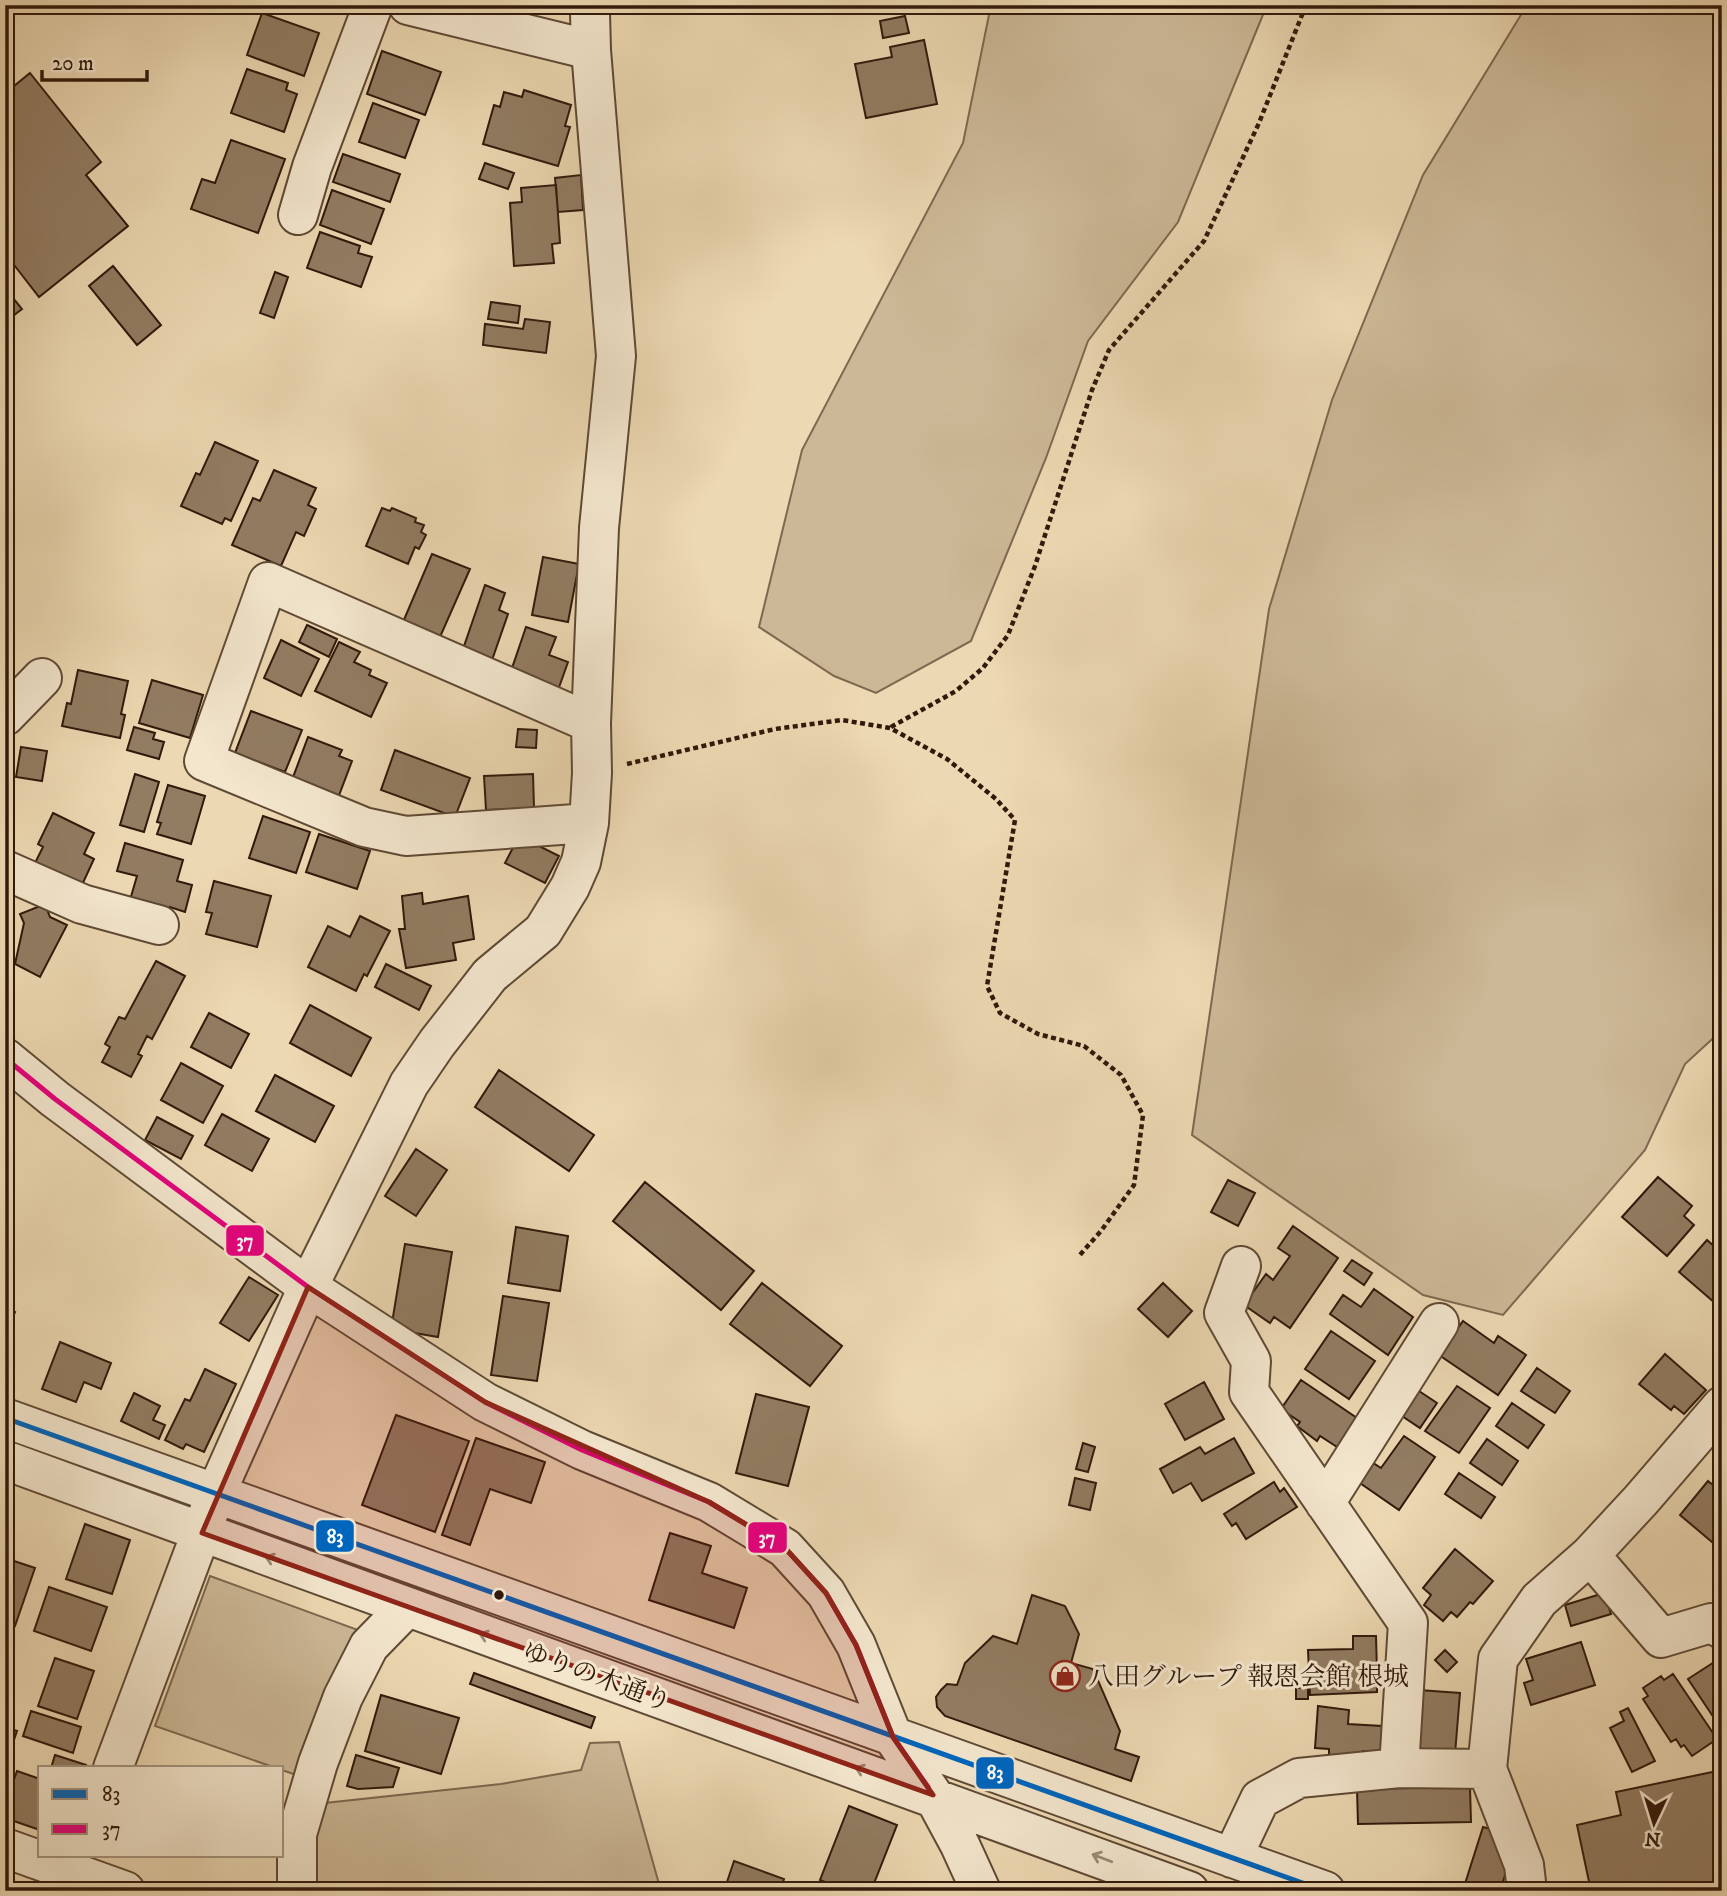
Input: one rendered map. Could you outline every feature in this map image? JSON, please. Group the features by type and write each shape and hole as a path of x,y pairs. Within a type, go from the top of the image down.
{"street":[{"path":"298,215 312,167 373,5"},
{"path":"408,5 591,50"},
{"path":"115,1766 216,1493 308,1287 409,1084 490,975 543,931 570,887 581,862 589,823 592,773 591,723 599,528 617,356 590,13"},
{"path":"589,823 405,835 364,827 204,761 268,582 591,723"},
{"path":"5,716 42,678"},
{"path":"5,870 82,904 159,925"},
{"path":"5,1058 55,1099 308,1287 485,1402 582,1450 709,1502 785,1548 826,1593 856,1645 893,1737 933,1795 981,1891"},
{"path":"1241,1266 1224,1313 1251,1361 1250,1391 1408,1623 1399,1768"},
{"path":"1325,1503 1439,1323"},
{"path":"1527,1891 1524,1865 1487,1769 1498,1659 1539,1601 1590,1555 1722,1406"},
{"name":"ゆりの木通り","path":"5,1418 1325,1891"},
{"name":"ゆりの木通り","path":"5,1460 406,1608 933,1795 1188,1891"},
{"path":"1590,1555 1661,1638 1711,1623 1722,1629"},
{"path":"297,1891 298,1834 318,1763 343,1697 369,1646 406,1608"},
{"path":"1231,1857 1260,1799 1299,1778 1399,1768 1487,1769"},
{"path":"5,1848 125,1891"}],"path":[{"path":"890,728 956,691 983,668 1008,635 1035,566 1092,390 1109,350 1204,241 1259,123 1306,5"},
{"path":"592,773 775,729 842,720 890,728 947,759 996,799 1015,820 987,986 1000,1013 1038,1034 1084,1046 1121,1075 1143,1115 1133,1185 1101,1231 1078,1257"}],"highlighted area":[{"path":"308,1287 485,1402 709,1502 785,1548 826,1593 856,1645 893,1737 933,1795 202,1533"}],"shaded area":[{"path":"991,5 1267,5 1178,222 1088,341 1046,458 971,641 876,693 834,676 759,627 802,450 963,143"},
{"path":"1527,5 1722,5 1722,1030 1685,1064 1645,1150 1503,1315 1423,1295 1192,1135 1269,609 1332,400 1423,175"},
{"path":"210,1576 358,1630 302,1777 284,1771 284,1766 270,1766 155,1726"},
{"path":"619,1742 661,1891 312,1891 315,1842 325,1803 501,1784 581,1770 590,1743"}],"building":[{"path":"262,13 319,33 304,76 247,55"},
{"path":"905,16 909,33 883,38 880,21"},
{"path":"924,40 937,104 866,118 855,64 892,57 890,47"},
{"path":"382,51 441,72 425,115 367,94"},
{"path":"247,69 288,83 286,90 297,94 284,132 231,113"},
{"path":"30,73 101,162 86,175 128,226 39,297 11,261 5,265 5,75 14,86"},
{"path":"524,90 571,105 565,126 570,127 558,166 483,144 494,105 500,107 504,92 522,97"},
{"path":"373,103 419,120 405,158 359,142"},
{"path":"231,140 285,159 258,233 191,209 202,179 215,183"},
{"path":"343,154 400,174 390,202 333,182"},
{"path":"485,163 514,173 508,189 479,179"},
{"path":"581,175 583,210 558,212 555,178"},
{"path":"556,185 560,243 552,244 554,263 514,266 510,203 522,202 521,188"},
{"path":"332,190 384,209 371,244 320,225"},
{"path":"320,232 360,246 358,253 372,257 361,287 307,268"},
{"path":"113,266 161,325 137,345 89,286"},
{"path":"275,272 288,277 274,318 260,313"},
{"path":"5,288 22,309 5,322"},
{"path":"491,302 520,306 518,323 488,319"},
{"path":"525,319 550,322 546,353 483,345 485,324 523,329"},
{"path":"215,442 258,461 231,521 225,518 222,524 181,506 196,473 200,475"},
{"path":"274,470 316,488 308,505 316,509 304,536 296,532 281,566 232,545 253,498 260,501"},
{"path":"382,508 390,511 392,508 416,518 415,522 424,525 421,532 426,535 419,549 415,547 408,564 366,546"},
{"path":"432,554 470,569 440,637 403,622"},
{"path":"543,557 579,564 568,622 532,615"},
{"path":"485,585 505,593 499,610 508,614 491,663 462,652"},
{"path":"307,625 337,639 329,657 299,642"},
{"path":"526,627 556,637 549,655 568,662 557,693 509,677"},
{"path":"281,640 319,659 301,696 264,678"},
{"path":"339,642 360,652 354,662 371,670 369,675 387,683 371,717 315,691"},
{"path":"78,670 128,681 121,714 125,715 120,738 62,726 67,703 71,704"},
{"path":"152,680 203,695 190,738 139,723"},
{"path":"251,711 302,730 285,772 235,753"},
{"path":"134,727 155,733 153,739 164,742 159,759 127,750"},
{"path":"518,729 537,730 536,748 516,747"},
{"path":"308,737 342,750 339,756 352,761 338,798 292,780"},
{"path":"21,747 47,751 42,781 16,777"},
{"path":"395,750 470,778 455,817 381,790"},
{"path":"135,774 159,782 144,832 120,825"},
{"path":"533,774 534,808 486,810 484,776"},
{"path":"168,785 205,796 191,844 157,834 161,823 157,822"},
{"path":"53,813 94,833 84,854 94,859 82,885 35,863 43,847 38,844"},
{"path":"263,816 310,832 296,873 249,858"},
{"path":"319,834 370,851 357,889 306,872"},
{"path":"519,836 559,856 545,883 505,863"},
{"path":"125,843 183,860 177,881 192,885 185,912 130,900 137,876 117,871"},
{"path":"214,881 271,896 257,947 206,934 212,913 206,912"},
{"path":"422,893 423,904 468,896 474,939 453,943 456,960 406,968 399,929 405,929 402,896"},
{"path":"45,904 50,917 67,925 40,977 15,964 24,923 20,914"},
{"path":"360,916 390,931 367,976 364,974 356,991 308,967 328,926 350,937"},
{"path":"156,961 185,976 152,1039 147,1036 138,1054 142,1056 131,1077 102,1062 110,1047 105,1044 119,1017 125,1019"},
{"path":"386,964 431,986 419,1010 375,987"},
{"path":"310,1005 371,1038 351,1076 290,1043"},
{"path":"209,1013 249,1034 231,1068 191,1047"},
{"path":"181,1063 223,1086 203,1123 161,1100"},
{"path":"499,1070 594,1135 569,1171 475,1107"},
{"path":"275,1075 334,1106 315,1142 256,1111"},
{"path":"222,1114 269,1139 252,1171 205,1145"},
{"path":"157,1117 193,1136 181,1159 145,1140"},
{"path":"416,1149 447,1170 416,1216 385,1196"},
{"path":"1658,1177 1692,1206 1684,1216 1694,1225 1667,1256 1622,1217"},
{"path":"1228,1180 1255,1193 1238,1226 1211,1212"},
{"path":"645,1182 754,1271 721,1310 613,1221"},
{"path":"1293,1226 1338,1258 1290,1328 1274,1317 1270,1323 1244,1305 1266,1274 1273,1280 1290,1256 1278,1248"},
{"path":"516,1227 568,1236 560,1291 508,1283"},
{"path":"1707,1240 1722,1253 1722,1309 1679,1272"},
{"path":"405,1244 452,1252 438,1337 391,1329"},
{"path":"1352,1260 1372,1273 1364,1285 1344,1271"},
{"path":"249,1277 278,1295 249,1341 220,1323"},
{"path":"762,1283 842,1346 810,1386 730,1324"},
{"path":"1163,1283 1192,1311 1168,1337 1138,1309"},
{"path":"1374,1289 1413,1317 1388,1355 1330,1314 1343,1295 1361,1307"},
{"path":"503,1296 549,1303 537,1381 491,1375"},
{"path":"5,1308 15,1312 5,1336"},
{"path":"1463,1321 1494,1343 1498,1336 1526,1355 1498,1395 1439,1355"},
{"path":"1331,1331 1375,1361 1349,1399 1305,1369"},
{"path":"60,1342 111,1363 101,1389 84,1382 76,1402 42,1389"},
{"path":"1665,1354 1706,1390 1684,1414 1674,1406 1671,1410 1639,1384"},
{"path":"1537,1368 1570,1391 1555,1413 1521,1391"},
{"path":"205,1369 236,1384 204,1452 186,1444 183,1449 165,1440 185,1399 190,1401"},
{"path":"1301,1380 1357,1418 1337,1447 1320,1436 1317,1441 1297,1426 1300,1422 1281,1409"},
{"path":"1204,1382 1224,1419 1185,1440 1165,1404"},
{"path":"1457,1386 1490,1408 1459,1453 1425,1431"},
{"path":"1416,1389 1437,1403 1420,1428 1399,1414"},
{"path":"134,1393 160,1406 153,1420 165,1425 159,1439 121,1421"},
{"path":"756,1394 809,1407 788,1486 736,1473"},
{"path":"1512,1403 1544,1425 1528,1448 1496,1426"},
{"path":"396,1415 469,1441 435,1532 362,1505"},
{"path":"1404,1436 1435,1457 1399,1510 1357,1481 1370,1461 1381,1468"},
{"path":"476,1438 545,1462 531,1503 490,1489 470,1545 442,1535"},
{"path":"1234,1438 1254,1473 1202,1501 1191,1483 1173,1493 1160,1469 1200,1447 1205,1454"},
{"path":"1487,1439 1518,1461 1502,1485 1470,1463"},
{"path":"1083,1443 1095,1447 1088,1472 1076,1469"},
{"path":"1459,1473 1495,1497 1481,1518 1445,1494"},
{"path":"1075,1478 1096,1483 1090,1510 1069,1505"},
{"path":"1708,1481 1722,1492 1722,1529 1712,1542 1680,1515"},
{"path":"1274,1482 1280,1492 1284,1488 1297,1507 1246,1539 1236,1523 1232,1526 1224,1514"},
{"path":"85,1524 130,1540 112,1594 66,1579"},
{"path":"670,1533 711,1546 702,1573 747,1588 734,1628 649,1600"},
{"path":"1455,1549 1493,1581 1473,1604 1470,1602 1457,1617 1451,1612 1443,1621 1424,1605 1431,1595 1423,1588"},
{"path":"5,1558 35,1568 15,1626 5,1622"},
{"path":"49,1587 107,1607 91,1651 34,1631"},
{"path":"1604,1593 1611,1614 1571,1626 1565,1605"},
{"path":"1032,1595 1065,1606 1079,1634 1071,1663 1093,1669 1120,1731 1115,1749 1139,1757 1131,1781 945,1716 937,1707 936,1697 941,1690 947,1684 957,1685 965,1663 993,1636 1017,1644"},
{"path":"1353,1636 1376,1636 1377,1672 1381,1672 1382,1683 1377,1684 1377,1692 1310,1695 1308,1650 1353,1649"},
{"path":"1581,1642 1595,1685 1531,1705 1524,1683 1533,1680 1526,1659"},
{"path":"1445,1650 1457,1662 1447,1672 1435,1660"},
{"path":"1722,1657 1722,1730 1688,1679"},
{"path":"55,1658 94,1671 77,1719 38,1706"},
{"path":"474,1673 595,1717 591,1728 470,1684"},
{"path":"1673,1674 1717,1739 1692,1756 1676,1739 1671,1742 1643,1699 1648,1696 1643,1688 1661,1676 1664,1680"},
{"path":"1308,1687 1308,1699 1296,1699 1296,1688"},
{"path":"1419,1690 1460,1693 1455,1754 1414,1750"},
{"path":"381,1695 459,1718 441,1774 365,1751"},
{"path":"1318,1706 1349,1710 1348,1724 1382,1726 1381,1752 1363,1751 1362,1762 1329,1760 1329,1749 1315,1748"},
{"path":"1628,1708 1655,1761 1632,1772 1610,1728 1624,1721 1620,1712"},
{"path":"31,1711 81,1727 73,1753 23,1736"},
{"path":"5,1727 17,1731 5,1767"},
{"path":"55,1755 86,1765 86,1766 52,1766"},
{"path":"356,1755 399,1768 393,1787 358,1789 347,1786"},
{"path":"1722,1770 1722,1891 1591,1891 1577,1825 1621,1815 1616,1792"},
{"path":"17,1771 38,1778 38,1829 5,1818 5,1805"},
{"path":"1470,1787 1471,1822 1358,1824 1357,1789"},
{"path":"849,1806 897,1825 871,1891 847,1891 820,1880"},
{"path":"1483,1827 1494,1830 1506,1872 1500,1891 1465,1891 1463,1890"},
{"path":"734,1861 784,1879 780,1891 724,1891"}],"transit line":[{"name":"37","path":"5,1058 55,1099 308,1287 485,1402 582,1450 709,1502 785,1548 826,1593 856,1645 893,1737 928,1787"},
{"name":"83","path":"5,1418 1325,1891"}],"place":[{"name":"八田グループ 報恩会館 根城","path":"1065,1676"}]}
